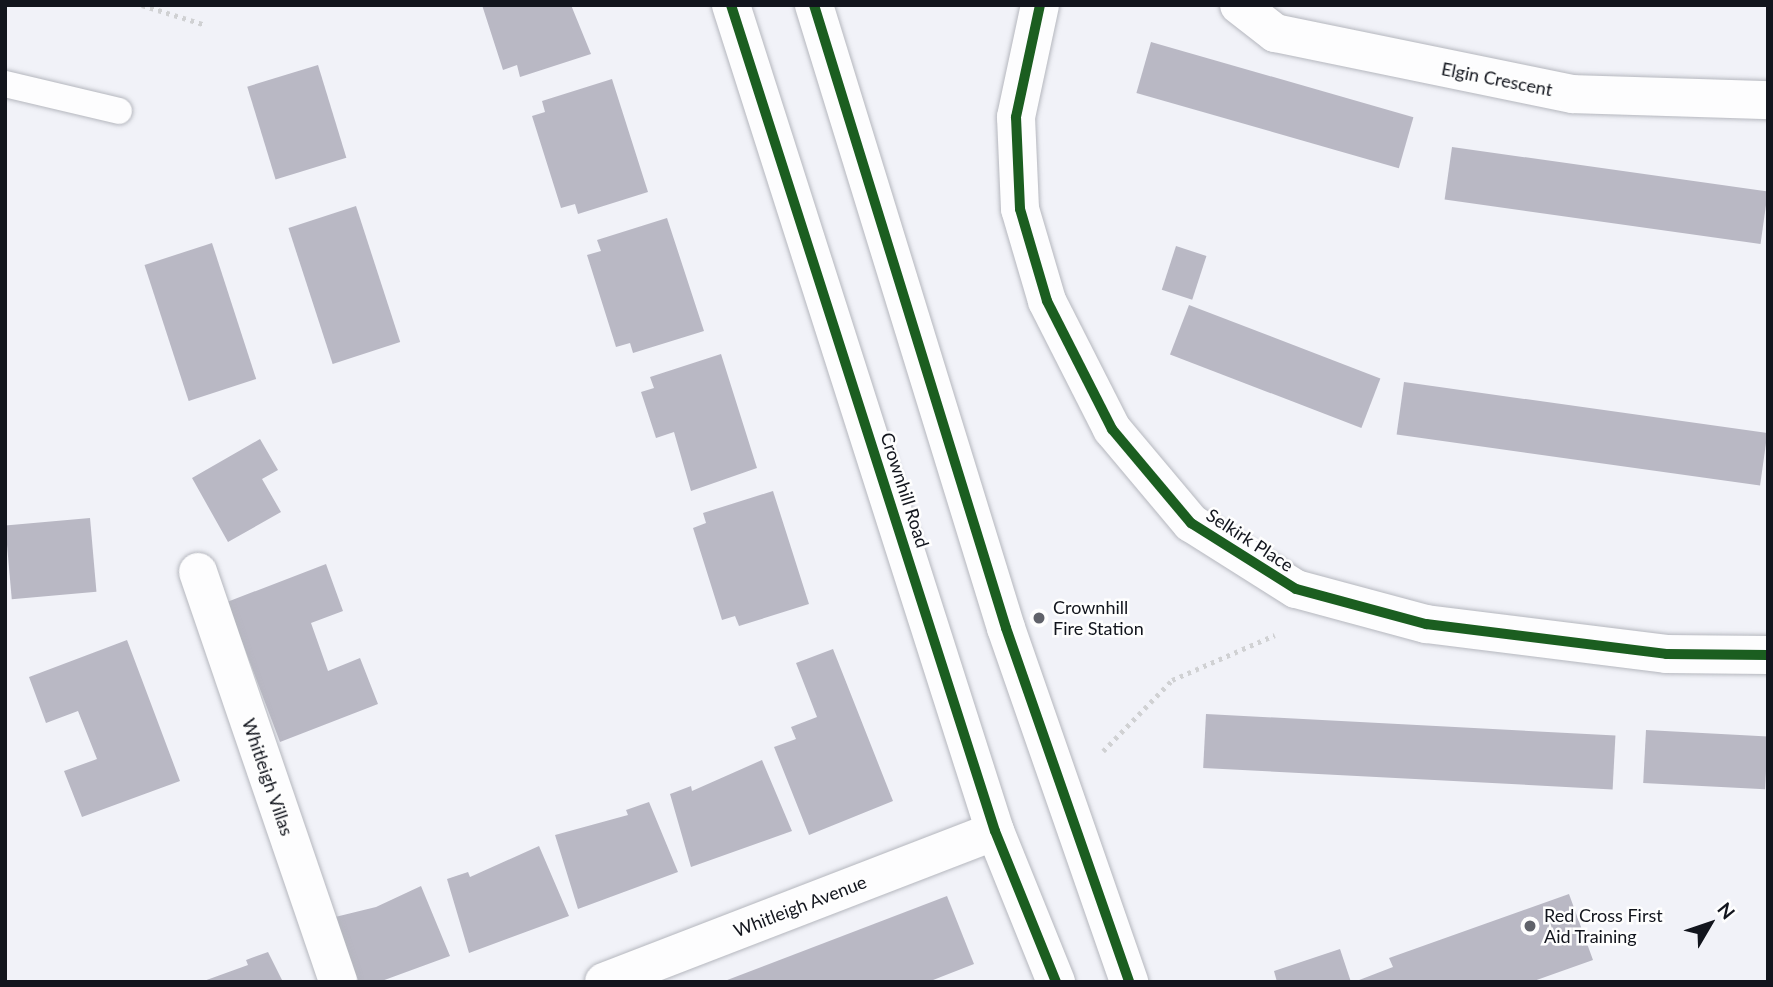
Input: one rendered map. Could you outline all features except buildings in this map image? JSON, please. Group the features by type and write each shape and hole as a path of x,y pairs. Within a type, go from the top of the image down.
{"street":[{"name":"Crownhill Road","path":"731,5 995,831 1056,982"},
{"path":"814,5 1066,807 1129,982"},
{"name":"Selkirk Place","path":"1040,5 1016,117 1020,209 1047,301 1112,429 1191,523 1296,589 1426,624 1666,654 1768,655"},
{"name":"Elgin Crescent","path":"1239,5 1275,33 1573,94 1768,100"},
{"name":"Whitleigh Villas","path":"198,572 338,982"},
{"name":"Whitleigh Avenue","path":"604,982 995,831"}],"lane":[{"path":"5,84 118,111"}],"path":[{"path":"142,5 203,24"},
{"path":"1066,807 1104,748 1172,680 1285,631"}],"cycle path":[{"path":"731,5 995,831 1056,982"},
{"path":"814,5 1006,628 1129,982"},
{"path":"1040,5 1016,117 1020,209 1047,301 1112,429 1191,523 1296,589 1426,624 1666,654 1768,655"}],"place":[{"name":"Crownhill Fire Station","path":"1039,618"},
{"name":"Red Cross First Aid Training","path":"1530,926"}]}
